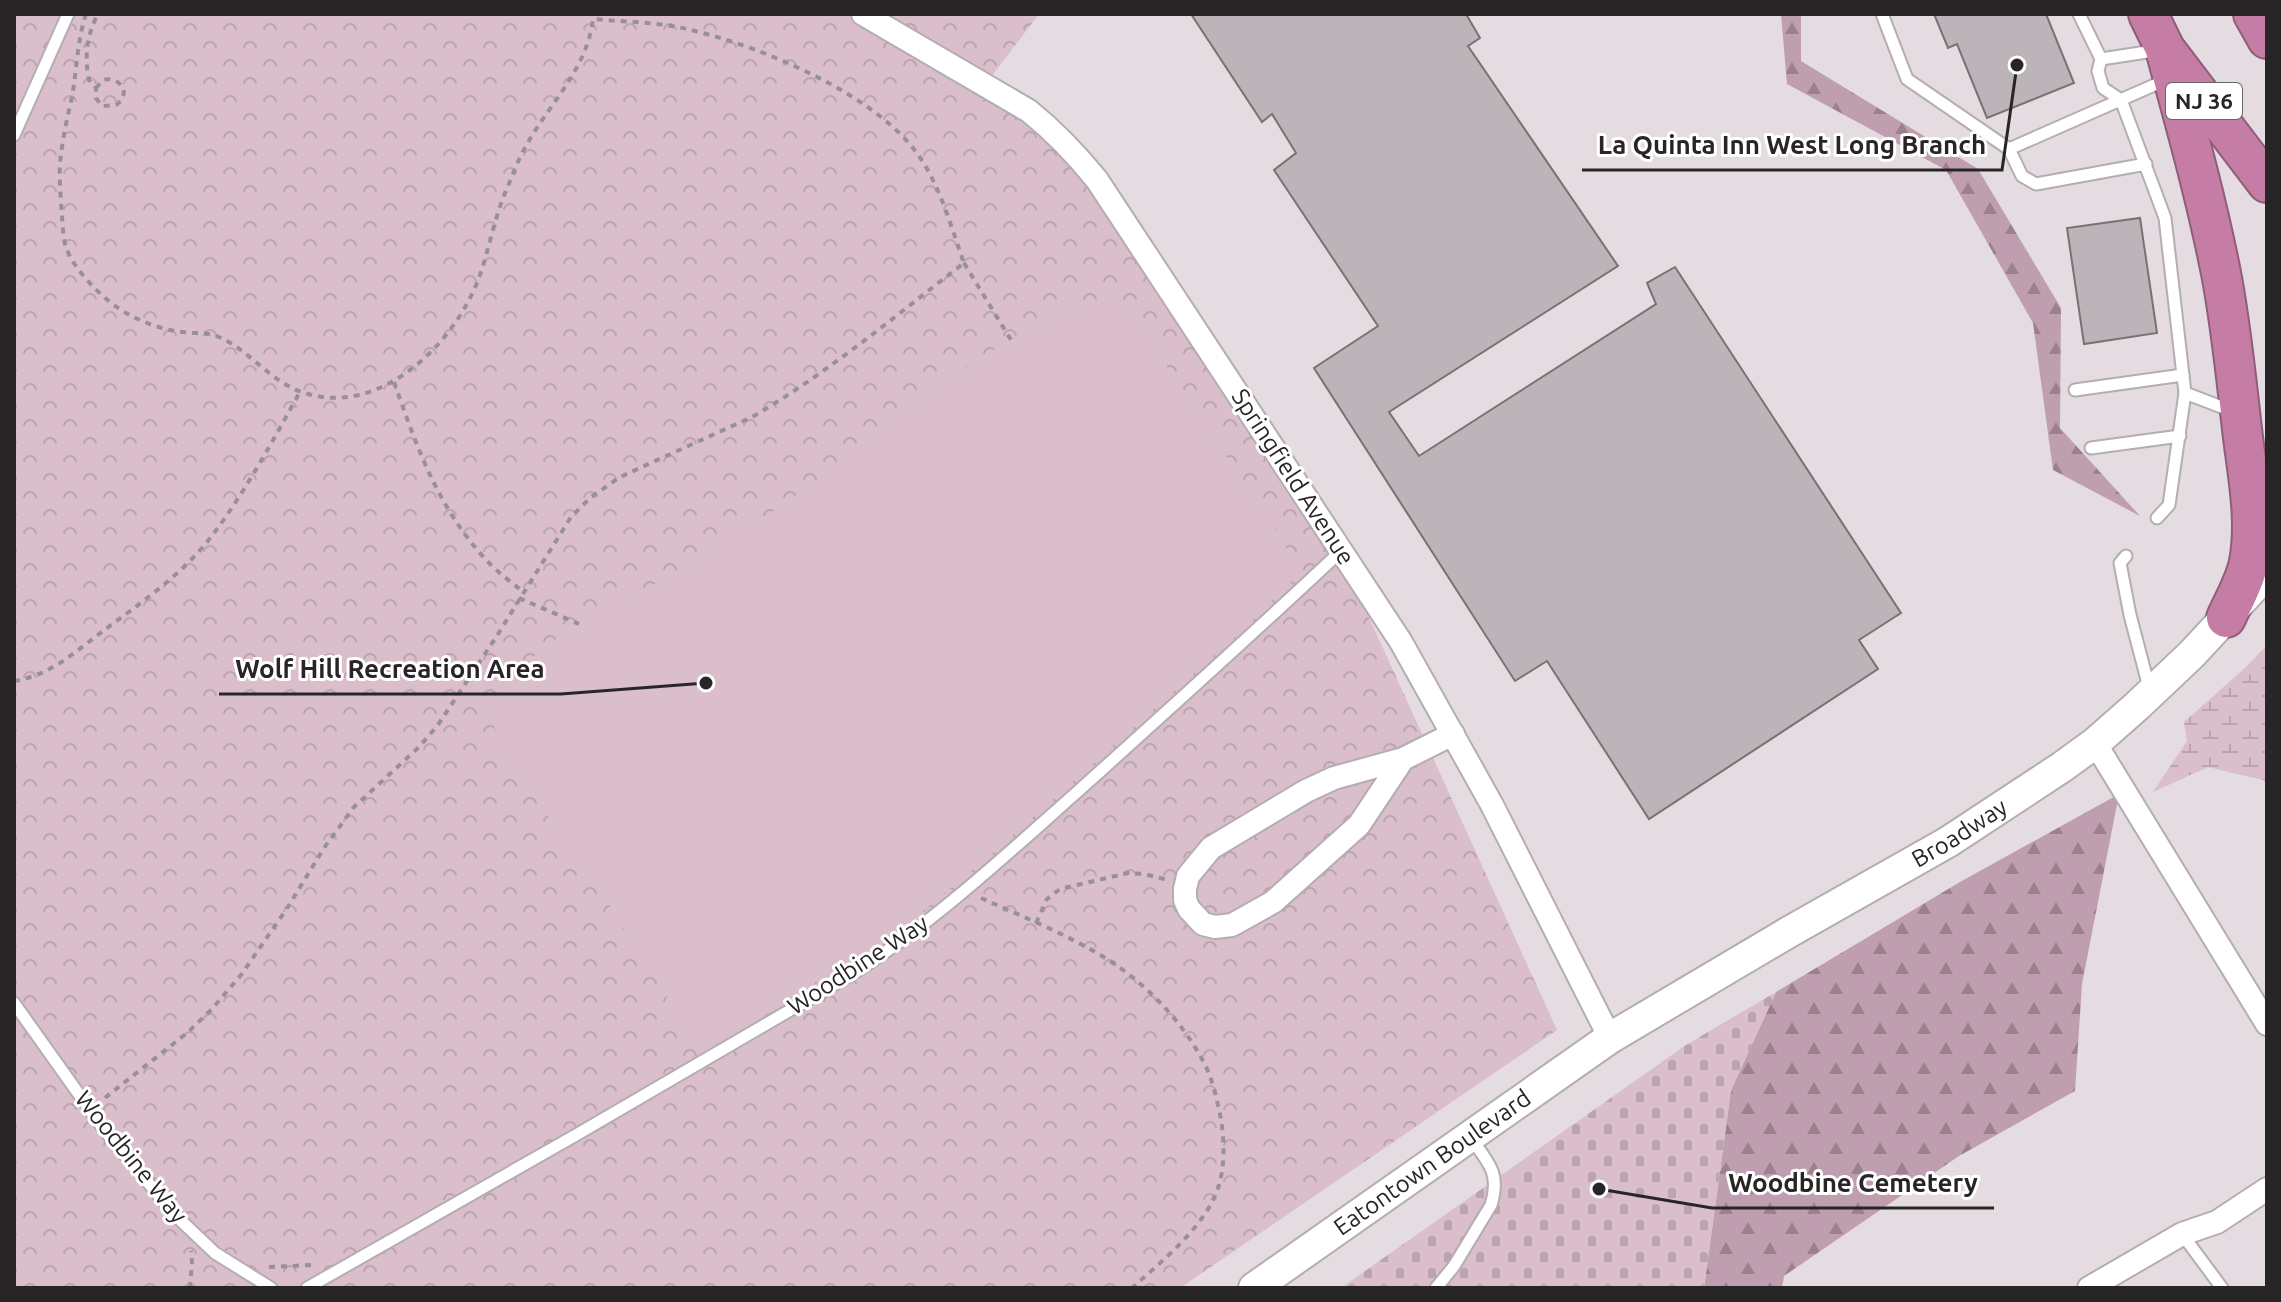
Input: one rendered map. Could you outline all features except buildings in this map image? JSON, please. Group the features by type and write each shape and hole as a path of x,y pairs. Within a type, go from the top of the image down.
{"highway":[{"name":"NJ 36","path":"2148,14 2173,66 2267,183"},
{"path":"2253,14 2267,39"},
{"path":"2261,14 2267,20"},
{"path":"2173,66 2221,272 2240,415 2259,514 2244,582 2226,618"}],"street":[{"name":"Springfield Avenue","path":"863,14 1029,111 1076,154 1097,180 1401,642 1522,862 1610,1038"},
{"name":"Broadway","path":"1610,1038 1948,842 2095,743 2192,654 2267,573"},
{"path":"1403,759 1359,825 1273,902 1232,925 1215,927 1203,924 1189,909 1185,900 1188,876 1211,848 1306,791 1334,778 1403,759 1453,734"},
{"path":"2095,743 2267,1024"},
{"name":"Eatontown Boulevard","path":"1254,1288 1610,1038"},
{"path":"2089,1288 2182,1234 2217,1222 2267,1189"}],"lane":[{"path":"14,135 68,14"},
{"path":"1882,14 1907,79 2009,149 2022,176 2036,184 2146,164"},
{"path":"2079,14 2101,59 2098,71 2103,88 2121,100 2165,218 2185,393 2169,505 2157,518"},
{"path":"2101,59 2173,66"},
{"path":"2009,149 2121,100 2173,66"},
{"path":"2075,390 2183,375"},
{"path":"2185,393 2240,415"},
{"path":"2091,448 2180,436"},
{"name":"Woodbine Way","path":"307,1288 576,1135 859,970 898,944 964,890 1245,642 1342,550"},
{"path":"2126,556 2120,563 2150,692"},
{"name":"Woodbine Way","path":"14,1003 90,1110 176,1216 203,1244 271,1288"},
{"path":"1436,1288 1454,1266 1494,1195 1493,1170 1470,1137"},
{"path":"2182,1234 2222,1288"},
{"path":"233,1265 251,1288"}],"path":[{"path":"86,14 60,164 64,235 71,260 109,303 128,314 163,328 205,333 223,339 281,383 300,392 323,397 348,396 370,392 394,382 413,369 454,324 472,295 520,157 585,54 592,37 593,17 689,29 751,47 806,72 858,101 904,138 918,155 943,202 964,263 1011,340"},
{"path":"96,88 87,74 86,58 88,40 98,14"},
{"path":"80,38 88,40"},
{"path":"113,79 122,86 123,97 116,105 102,106 95,95 96,88 103,80 113,79"},
{"path":"90,1110 187,1033 234,984 354,807 419,747 438,725 571,517 620,477 773,405 843,357 964,263"},
{"path":"394,382 424,465 455,522 489,564 523,592"},
{"path":"14,681 39,674 66,659 149,597 194,556 213,535 241,494 300,392"},
{"path":"519,598 579,624"},
{"path":"1036,923 1047,899 1060,889 1128,873 1186,884"},
{"path":"964,890 1114,963 1158,1001 1191,1041 1205,1064 1215,1092 1224,1146 1222,1172 1215,1197 1201,1220 1132,1288"},
{"path":"233,1265 324,1265 358,1259"}],"green space":[{"path":"14,14 1039,14 985,85 1075,159 1336,545 1557,1030 1180,1288 14,1288"},
{"path":"1781,14 1801,14 1801,61 1978,169 2061,308 2060,428 2140,516 2053,470 2033,323 1946,170 1787,84"},
{"path":"1124,302 1302,571 1240,632 1003,844 898,932 701,1051 609,905 505,754 495,731 493,715 500,691 527,663 560,637 681,569 773,511 984,355 1062,312"},
{"path":"2267,645 2267,781 2208,767 2153,792 2187,741 2184,722"},
{"path":"2119,794 2082,984 2075,1091 1959,1156 1784,1276 1782,1288 1704,1288 1731,1090 1776,992 1960,882"},
{"path":"1776,992 1731,1090 1704,1288 1341,1288 1686,1045"}],"place":[{"name":"La Quinta Inn West Long Branch","path":"2017,65"},
{"name":"Wolf Hill Recreation Area","path":"706,683"},
{"name":"Woodbine Cemetery","path":"1599,1189"}]}
